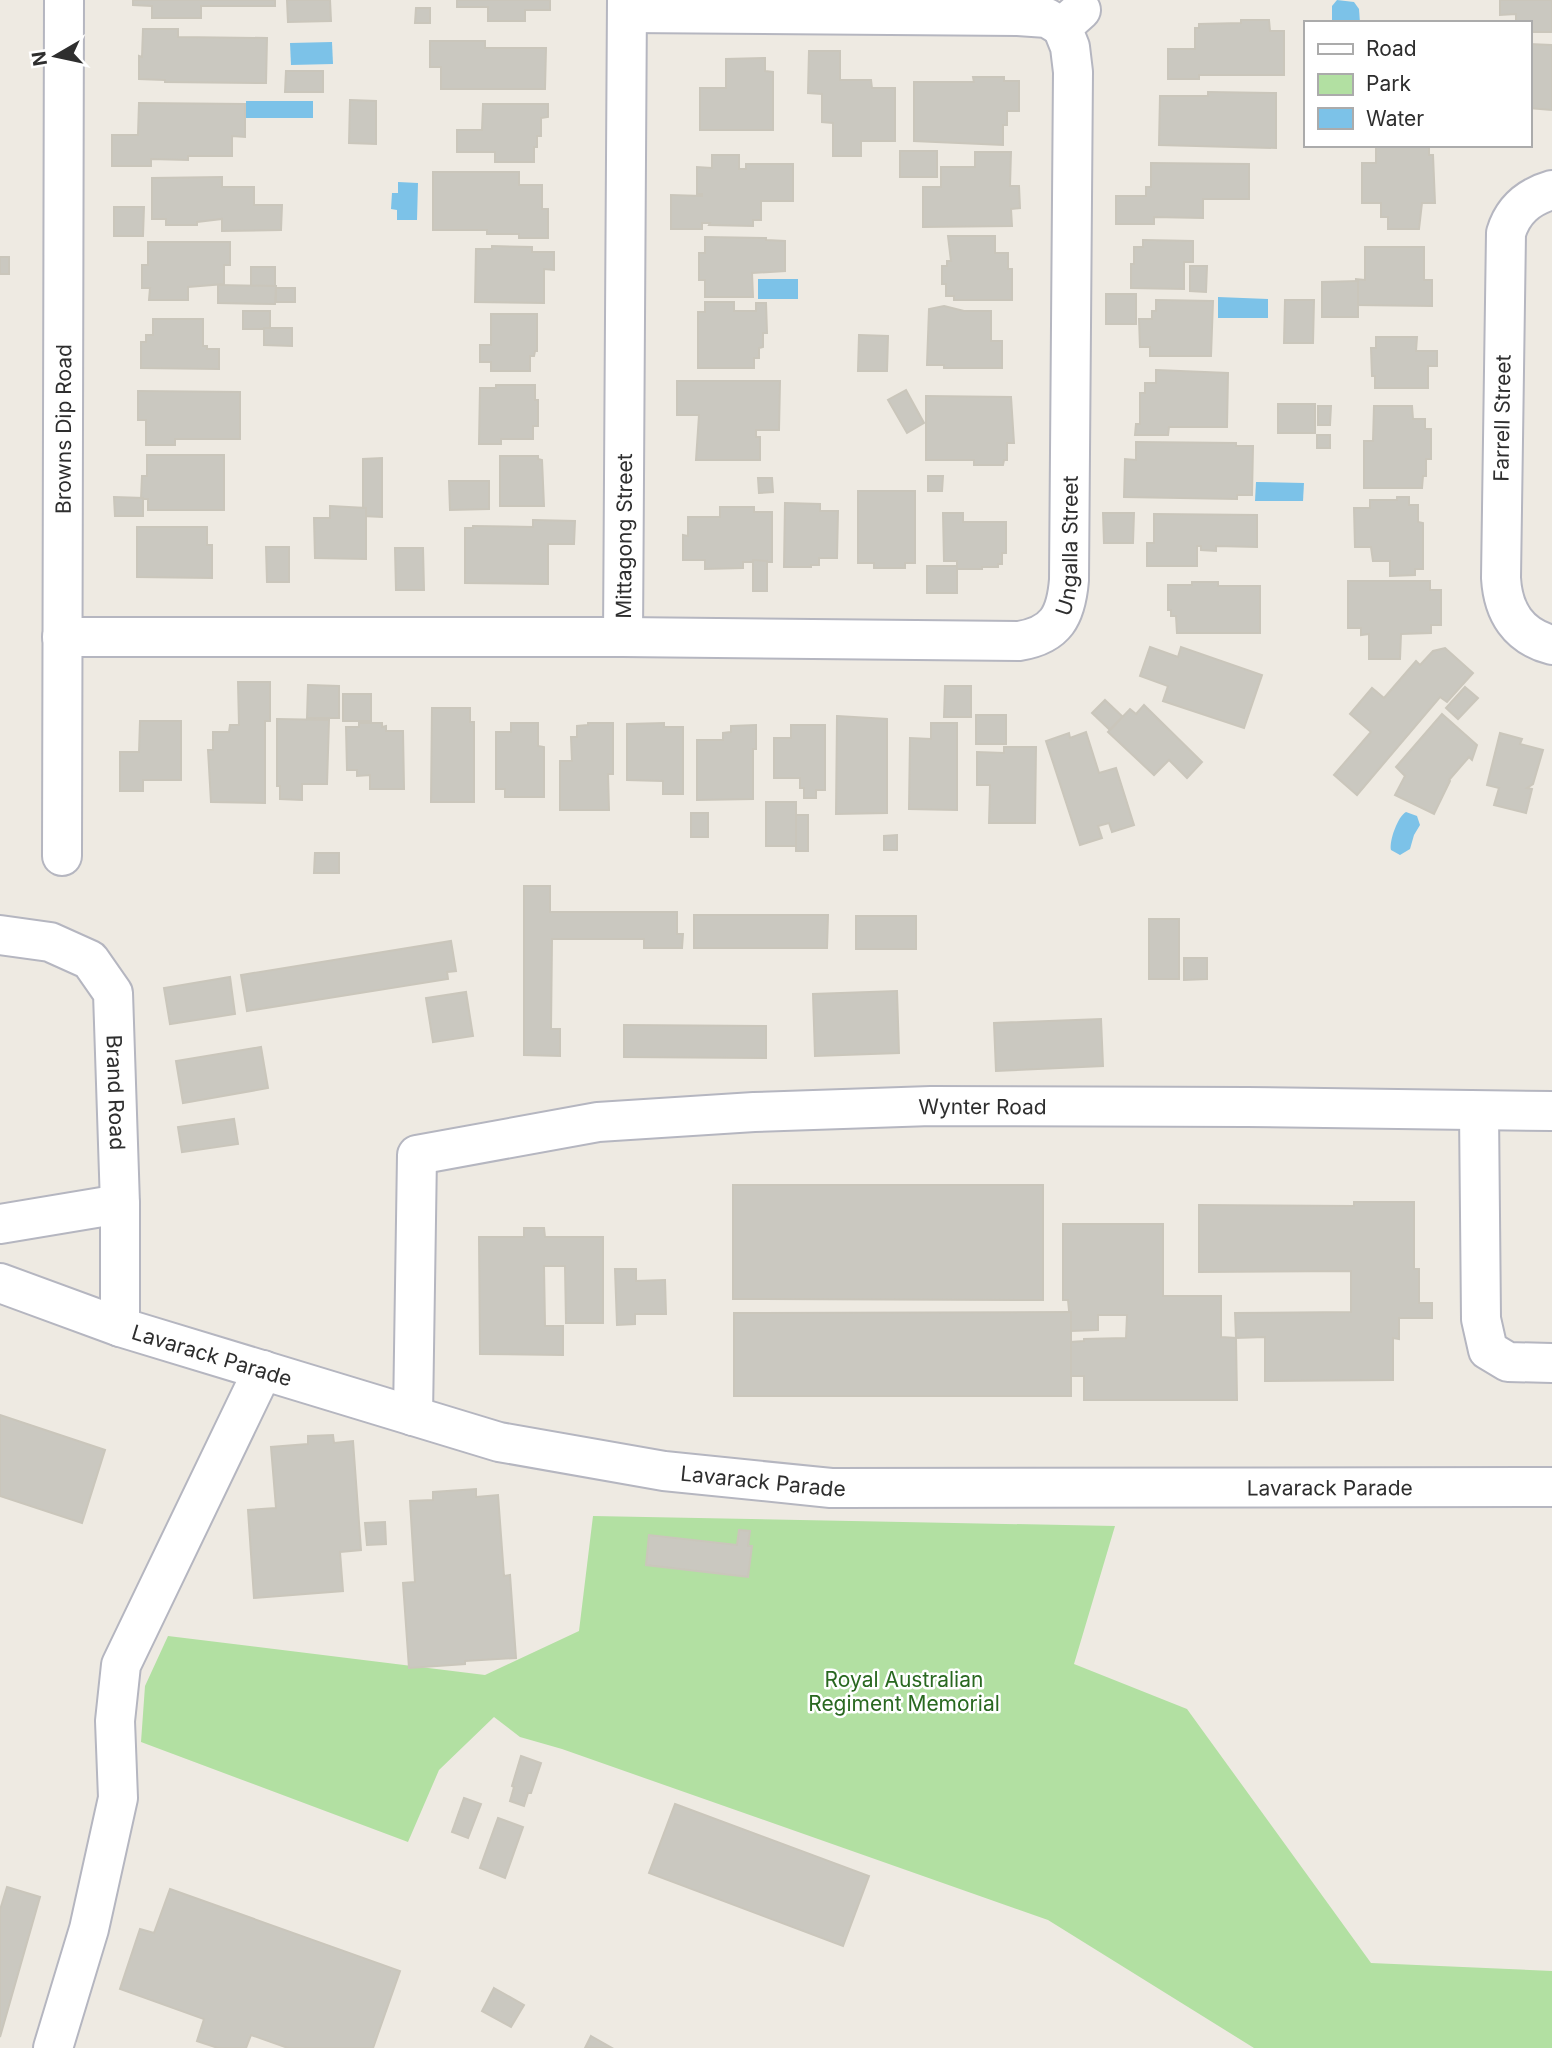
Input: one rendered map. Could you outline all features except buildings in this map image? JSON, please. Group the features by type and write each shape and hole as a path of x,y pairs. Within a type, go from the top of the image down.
{"street":[{"name":"Browns Dip Road","path":"62,856 64,0"},
{"name":"Mittagong Street","path":"62,637 623,637 627,6"},
{"name":"Ungalla Street","path":"623,637 1019,641 1040,636 1056,624 1068,593 1073,72 1070,47 1072,18 627,6"},
{"name":"Farrell Street","path":"1552,190 1522,204 1509,223 1506,233 1501,578 1504,600 1513,621 1528,636 1552,645"},
{"name":"Brand Road","path":"0,935 50,942 90,960 113,993 120,1204 120,1326"},
{"name":"Wynter Road","path":"413,1416 417,1155 598,1122 754,1112 931,1106 1552,1111"},
{"path":"1479,1111 1481,1319 1488,1350 1508,1362 1552,1363"},
{"path":"0,1224 120,1204"},
{"name":"Lavarack Parade","path":"0,1283 120,1326 499,1442 664,1471 831,1488 1552,1487"},
{"path":"53,2048 89,1929 118,1798 115,1721 121,1665 263,1370"}],"green space":[{"name":"Royal Australian Regiment Memorial","path":"593,1516 1115,1526 1074,1664 1187,1709 1371,1963 1552,1971 1552,2048 1254,2048 1048,1920 562,1749 520,1737 494,1717 439,1770 408,1842 141,1742 145,1686 168,1636 485,1675 579,1631"}],"water":[{"path":"1337,0 1354,2 1359,9 1360,21 1332,21 1332,6"},
{"path":"332,42 333,64 291,65 290,43"},
{"path":"246,101 313,101 313,118 246,118"},
{"path":"398,182 418,183 417,220 397,220 397,210 391,209 392,193 398,193"},
{"path":"758,279 798,279 798,299 758,299"},
{"path":"1218,297 1268,299 1268,318 1218,318"},
{"path":"1256,482 1304,483 1303,501 1255,501"},
{"path":"1406,812 1417,816 1420,825 1410,849 1400,855 1391,850 1391,841 1397,823"}]}
